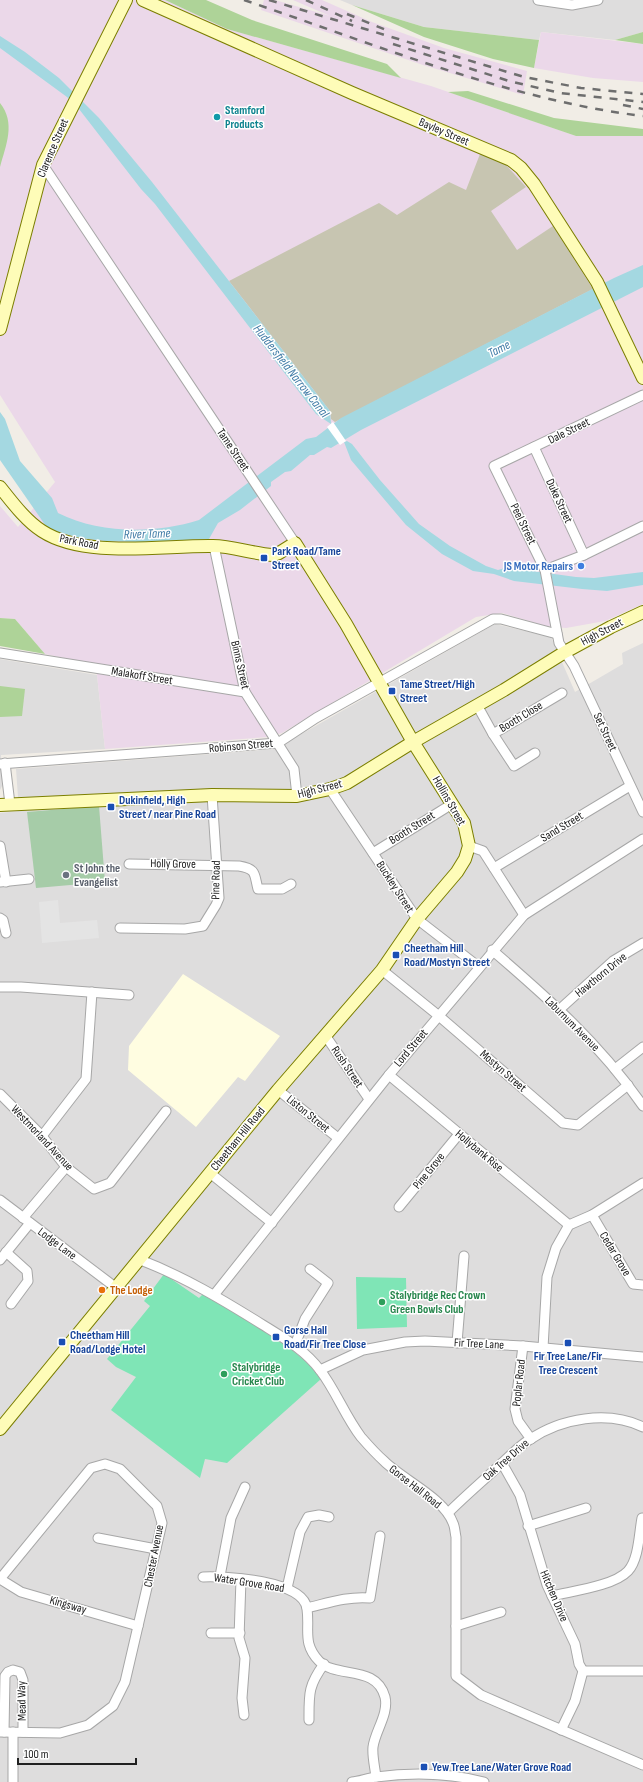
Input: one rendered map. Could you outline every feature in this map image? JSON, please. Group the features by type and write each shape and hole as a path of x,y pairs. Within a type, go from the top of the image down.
{"main road":[{"name":"Clarence Street","path":"0,329 43,165 68,112 126,0"},
{"name":"Bayley Street","path":"143,0 352,93 511,160 521,168 534,184 597,282 643,378"},
{"name":"Park Road","path":"0,487 37,527 48,535 64,541 120,549 214,546 273,555 295,543"},
{"name":"Tame Street","path":"295,543 346,624 413,742"},
{"name":"High Street","path":"5,805 212,795 297,796 330,789 347,783 565,652 611,627 643,612"},
{"name":"Hollins Street","path":"413,742 464,823 469,846"},
{"name":"Cheetham Hill Road","path":"0,1429 278,1090 382,970 416,919 457,872 465,859 469,846"}],"street":[{"path":"538,0 572,5 595,0"},
{"name":"Tame Street","path":"43,165 295,543"},
{"name":"Dale Street","path":"494,466 643,395"},
{"name":"Duke Street","path":"534,448 584,555"},
{"name":"Peel Street","path":"494,466 545,570 559,643 565,652"},
{"path":"545,570 584,555 643,526"},
{"name":"Binns Street","path":"214,546 245,692 294,769 297,796"},
{"name":"Robinson Street","path":"3,763 278,743 316,718 493,619 501,619 557,634"},
{"name":"Set Street","path":"565,652 574,666 643,812"},
{"name":"Malakoff Street","path":"0,653 245,692"},
{"name":"Booth Close","path":"535,753 514,766 493,734 562,693"},
{"path":"477,705 493,734"},
{"path":"3,763 5,805"},
{"name":"Sand Street","path":"494,868 630,786"},
{"name":"Buckley Street","path":"330,789 416,919 479,967"},
{"name":"Pine Road","path":"120,928 185,929 202,926 219,898 212,795"},
{"name":"Booth Street","path":"373,852 452,804"},
{"name":"Lord Street","path":"214,1295 389,1075 492,950 524,915 643,839"},
{"path":"0,846 3,882 29,879"},
{"path":"469,846 483,851 524,915"},
{"name":"Holly Grove","path":"129,864 217,865 250,868 254,872 258,889 282,889 291,884"},
{"path":"0,918 3,920 6,933"},
{"name":"Hawthorn Drive","path":"560,1009 613,961 643,943"},
{"name":"Laburnum Avenue","path":"492,950 560,1009 615,1069 643,1106"},
{"name":"Mostyn Street","path":"382,970 439,1016 563,1122 578,1124 628,1085"},
{"path":"0,987 21,987 129,995"},
{"path":"42,1136 86,1079 92,992"},
{"name":"Rush Street","path":"325,1035 370,1099"},
{"path":"615,1069 643,1047"},
{"name":"Hollybank Rise","path":"389,1075 569,1225"},
{"name":"Liston Street","path":"278,1090 338,1138"},
{"name":"Westmorland Avenue","path":"0,1094 42,1136 66,1167 94,1189 110,1182 166,1111"},
{"name":"Pine Grove","path":"399,1207 458,1134"},
{"path":"0,1260 66,1167"},
{"path":"210,1173 272,1222"},
{"path":"543,1348 547,1277 556,1248 569,1225 592,1215 643,1183"},
{"name":"Lodge Lane","path":"0,1200 115,1287"},
{"name":"Cedar Grove","path":"592,1215 633,1284 643,1285"},
{"path":"6,1252 27,1271 28,1281 11,1304"},
{"path":"457,1343 464,1256"},
{"name":"Gorse Hall Road","path":"138,1259 190,1282 214,1295 295,1345 310,1358 320,1370 360,1436 367,1444 384,1462 439,1503 448,1513 453,1523 456,1538 456,1676 481,1695 643,1765"},
{"path":"295,1345 305,1319 328,1283 310,1269"},
{"name":"Fir Tree Lane","path":"320,1370 363,1350 381,1346 425,1341 523,1346 643,1357"},
{"name":"Poplar Road","path":"523,1346 515,1409 518,1421 531,1439"},
{"name":"Oak Tree Drive","path":"448,1513 516,1449 550,1428 577,1420 595,1418 613,1418 633,1422 643,1426"},
{"name":"Hitchen Drive","path":"502,1463 520,1495 528,1526 547,1585 575,1644 579,1664 583,1671"},
{"name":"Chester Avenue","path":"0,1579 91,1468 106,1464 120,1469 157,1506 162,1523 125,1682 112,1706 88,1725 75,1730 60,1733 6,1732"},
{"path":"220,1576 231,1518 245,1487"},
{"path":"528,1526 586,1508"},
{"path":"287,1588 300,1532 308,1517 319,1515 329,1516"},
{"path":"552,1596 612,1581 628,1571 635,1558 642,1518"},
{"path":"376,1777 373,1747 385,1706 385,1696 378,1685 366,1676 331,1669 319,1661 307,1640 308,1608 356,1597 369,1602 380,1536"},
{"path":"98,1538 156,1549"},
{"name":"Water Grove Road","path":"203,1577 220,1576 287,1588 299,1594 308,1608"},
{"name":"Kingsway","path":"0,1579 21,1592 138,1626"},
{"path":"241,1579 239,1638 246,1658 242,1698 244,1715"},
{"path":"456,1626 501,1612"},
{"path":"211,1633 240,1633"},
{"path":"309,1720 309,1701 312,1681 324,1664"},
{"name":"Mead Way","path":"6,1732 5,1676 8,1672 15,1670 21,1673 23,1680 23,1732"},
{"path":"561,1730 575,1701 583,1671 643,1671"},
{"path":"6,1732 13,1782"},
{"path":"352,1782 376,1777 417,1773 447,1775 484,1782"}],"shaded area":[{"path":"0,0 165,0 227,29 431,86 576,136 643,136 643,604 605,621 566,628 546,626 502,613 476,617 282,733 268,737 105,749 97,675 94,664 45,654 15,619 0,618 0,506 18,527 55,482 0,395"},
{"path":"264,0 275,0 330,16 293,0 322,0 372,22 444,48 527,71 523,95 423,65 261,10"},
{"path":"340,0 643,0 643,32 615,40 541,32 539,40 424,27"},
{"path":"541,32 643,44 643,82 593,78 534,68"},
{"path":"480,154 505,164 526,187 491,211 517,250 553,226 593,289 335,422 331,419 330,411 229,281 379,203 397,215 449,182 466,190"},
{"path":"495,624 551,637 575,692 623,664 622,653 643,643 643,1782 0,1782 0,813 19,811 16,769 275,749"},
{"path":"0,659 97,675 105,749 1,755 2,786 0,790"},
{"path":"58,900 60,923 97,920 99,938 42,943 39,902"},
{"path":"183,974 280,1036 245,1081 238,1077 196,1127 128,1070 129,1046"}],"green space":[{"path":"165,0 206,0 252,20 387,64 401,78 227,29"},
{"path":"352,5 424,27 539,40 534,68 493,59 424,37"},
{"path":"643,32 643,44 615,40"},
{"path":"468,91 554,118 643,129 643,136 576,136 448,92"},
{"path":"0,103 8,118 9,126 7,142 0,167"},
{"path":"0,618 15,619 45,654 0,646"},
{"path":"0,686 25,689 22,716 0,717"},
{"path":"99,806 105,882 36,888 27,812"},
{"name":"Stalybridge Cricket Club","path":"164,1274 199,1298 203,1294 266,1332 297,1354 321,1379 227,1463 205,1459 200,1478 111,1410 136,1377 116,1367 107,1359 150,1306 144,1301"},
{"name":"Stalybridge Rec Crown Green Bowls Club","path":"356,1277 406,1278 407,1327 357,1329"}],"water":[{"name":"Huddersfield Narrow Canal","path":"0,36 25,52 59,78 99,118 152,182 330,411 331,424 316,414 155,204 141,189 79,109 67,97 0,48"},
{"path":"643,265 643,287 361,430 331,448 327,447 314,455 310,455 291,471 285,472 271,482 271,486 240,510 218,523 209,539 141,542 105,541 80,538 48,529 0,460 0,412 5,419 20,461 52,498 58,513 74,520 92,525 128,530 164,528 199,520 306,439 316,437 341,418 614,278"},
{"path":"347,441 352,444 380,480 419,524 450,546 486,566 498,570 505,568 594,578 643,572 643,585 607,591 582,589 514,581 494,574 473,571 442,554 406,525 351,460 344,442"}],"pier":[{"path":"333,422 346,441 340,445 327,427"}],"railway":[{"path":"244,0 441,68 492,84 593,108 643,116"},
{"path":"269,0 524,77 581,88 643,94"},
{"path":"306,0 352,21"},
{"path":"347,14 391,32"},
{"path":"393,44 509,81 560,93 643,102"},
{"path":"623,105 643,109"}],"place":[{"name":"Stamford Products","path":"217,117"},
{"name":"Park Road/Tame Street","path":"264,558"},
{"name":"JS Motor Repairs","path":"581,566"},
{"name":"Tame Street/High Street","path":"392,691"},
{"name":"Dukinfield, High Street / near Pine Road","path":"111,807"},
{"name":"St John the Evangelist","path":"66,875"},
{"name":"Cheetham Hill Road/Mostyn Street","path":"396,955"},
{"name":"The Lodge","path":"102,1290"},
{"name":"Stalybridge Rec Crown Green Bowls Club","path":"382,1302"},
{"name":"Gorse Hall Road/Fir Tree Close","path":"276,1337"},
{"name":"Cheetham Hill Road/Lodge Hotel","path":"62,1342"},
{"name":"Fir Tree Lane/Fir Tree Crescent","path":"568,1343"},
{"name":"Stalybridge Cricket Club","path":"224,1374"},
{"name":"Yew Tree Lane/Water Grove Road","path":"424,1767"}],"water label":[{"name":"Tame","path":"499,349"},
{"name":"River Tame","path":"147,534"}]}
